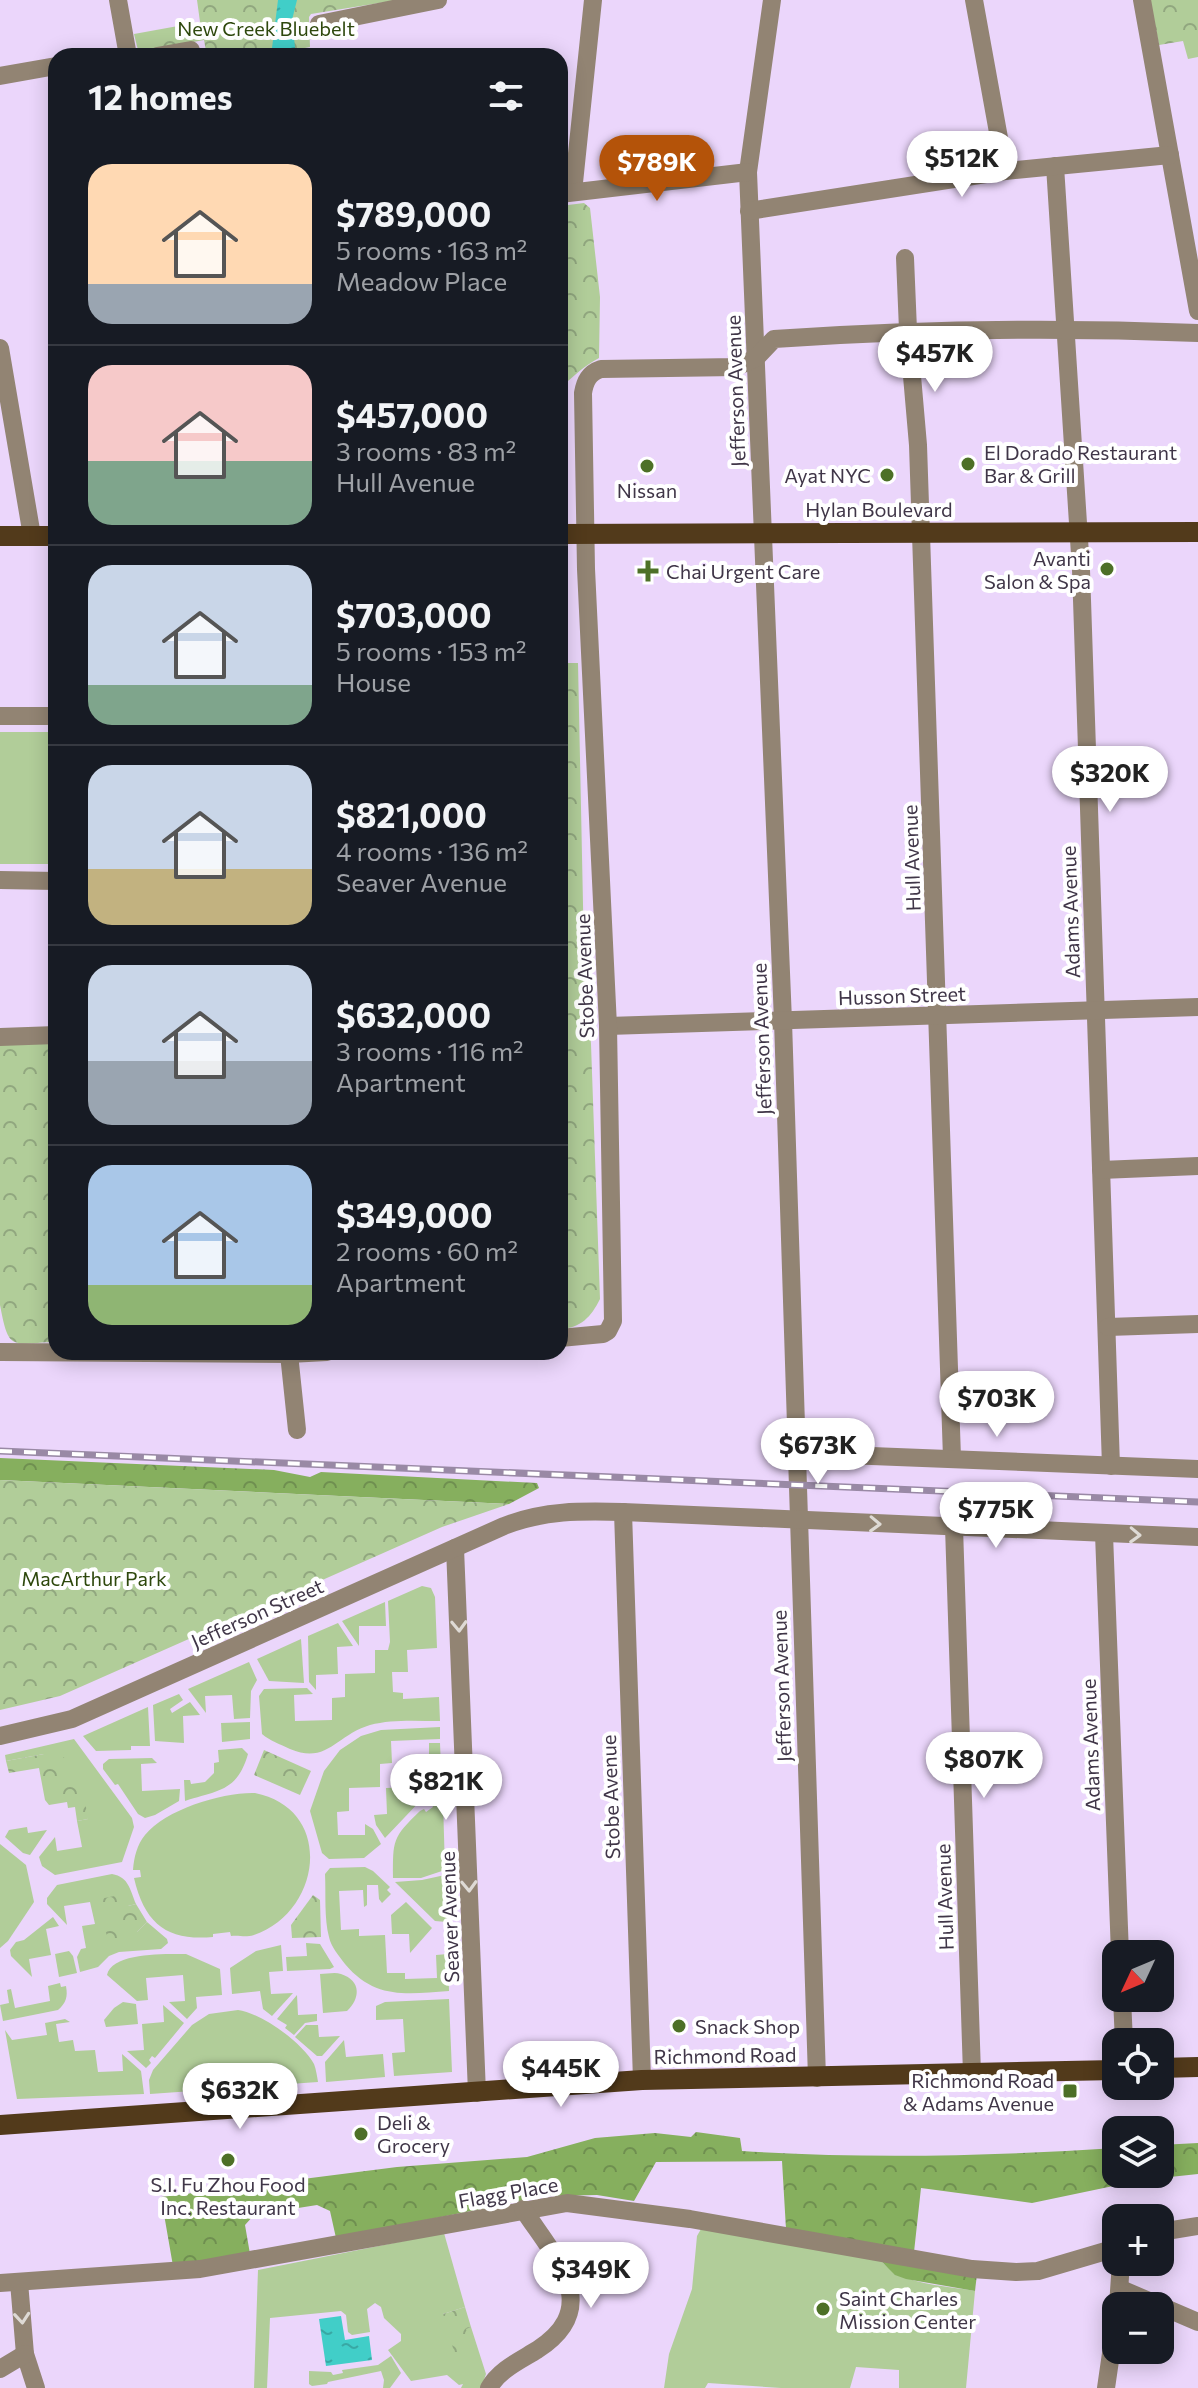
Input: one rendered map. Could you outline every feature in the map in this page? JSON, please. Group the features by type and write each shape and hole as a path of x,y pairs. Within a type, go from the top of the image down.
{"main road":[{"name":"Hylan Boulevard","path":"568,534 1198,532"},
{"path":"0,536 48,536"},
{"path":"1174,2068 1198,2067"},
{"name":"Richmond Road","path":"0,2125 642,2080 1102,2070"}],"street":[{"path":"118,0 127,48"},
{"path":"319,24 438,0"},
{"path":"568,186 593,0"},
{"name":"Jefferson Avenue","path":"772,0 748,172 783,1021 817,2078"},
{"path":"974,0 1005,171"},
{"path":"1142,0 1198,311"},
{"path":"0,76 48,67"},
{"path":"749,211 1005,171 1170,155"},
{"name":"Adams Avenue","path":"1055,166 1079,532 1111,1466"},
{"path":"568,193 748,172"},
{"name":"Hull Avenue","path":"905,258 918,445 952,1458"},
{"path":"756,358 774,339 908,330 1067,328 1198,333"},
{"path":"0,348 32,536"},
{"name":"Stobe Avenue","path":"568,1337 608,1331 613,1321 608,1026 585,534 583,393 587,380 594,371 601,369 736,367 756,358"},
{"path":"0,716 48,716"},
{"path":"0,880 48,881"},
{"name":"Husson Street","path":"608,1026 1198,1007"},
{"path":"0,1037 48,1035"},
{"path":"1101,1170 1198,1166"},
{"path":"1108,1327 1198,1324"},
{"path":"0,1352 48,1352"},
{"path":"290,1360 297,1430"},
{"path":"795,1453 1198,1469"},
{"name":"Jefferson Street","path":"0,1736 53,1725 88,1712 455,1548 527,1518 565,1511 1198,1537"},
{"name":"Stobe Avenue","path":"623,1512 642,2080"},
{"name":"Hull Avenue","path":"954,1527 972,2074"},
{"name":"Adams Avenue","path":"1104,1534 1119,1940"},
{"name":"Seaver Avenue","path":"455,1548 477,2093"},
{"name":"Flagg Place","path":"10,2283 212,2267 567,2203 589,2204 972,2269 1016,2272 1063,2266 1102,2253"},
{"path":"489,2388 499,2374 550,2341 570,2309 572,2293 568,2278 523,2209"},
{"path":"1174,2230 1198,2226"},
{"path":"10,2283 25,2354 36,2388"},
{"path":"1174,2315 1198,2322"},
{"path":"0,2369 25,2354"},
{"path":"1106,2388 1109,2364"}],"green space":[{"name":"New Creek Bluebelt","path":"197,0 398,0 311,14 310,47 305,48 206,48 204,40 162,48 138,48 134,34 200,22"},
{"path":"1150,0 1198,0 1198,57 1188,59 1183,41 1159,45"},
{"path":"584,203 590,208 600,297 599,358 568,381 568,205"},
{"path":"568,663 578,663 584,952 591,1044 600,1299 593,1311 568,1327"},
{"path":"0,732 48,732 48,864 0,864"},
{"path":"48,1042 48,1342 14,1342 6,1331 0,1305 0,1043"},
{"path":"0,1458 274,1470 310,1477 321,1472 537,1483 539,1488 509,1504 0,1480"},
{"name":"MacArthur Park","path":"0,1480 509,1504 442,1527 60,1696 0,1710"},
{"path":"422,1586 431,1588 435,1597 437,1648 407,1650 408,1672 392,1672 393,1692 403,1693 403,1699 439,1697 440,1721 396,1721 370,1725 323,1751 313,1753 290,1749 262,1734 259,1696 264,1689 307,1688 313,1694 294,1695 295,1721 332,1720 332,1698 345,1697 345,1674 375,1673 375,1650 388,1650 388,1601"},
{"path":"385,1602 386,1626 359,1626 359,1646 342,1621"},
{"path":"338,1623 353,1646 337,1647 338,1674 316,1675 316,1690 309,1682 308,1636"},
{"path":"301,1639 304,1683 269,1681 257,1659"},
{"path":"249,1662 257,1680 251,1691 250,1718 234,1719 232,1695 205,1696 206,1713 188,1689"},
{"path":"179,1694 183,1700 170,1709 172,1713 190,1702 200,1715 183,1716 184,1743 155,1741 153,1705"},
{"path":"148,1707 150,1746 96,1751 83,1736"},
{"path":"250,1722 250,1739 222,1742 221,1723"},
{"path":"440,1727 440,1739 391,1741 392,1763 380,1764 380,1787 349,1788 349,1811 337,1812 338,1835 365,1835 365,1824 373,1829 381,1844 364,1858 329,1859 322,1853 310,1811 324,1771 340,1750 361,1736 381,1730"},
{"path":"74,1739 132,1818 134,1827 122,1862 55,1875 42,1866 39,1857 55,1837 57,1851 82,1847 77,1821 88,1819 44,1754 6,1761 5,1755"},
{"path":"429,1743 440,1743 442,1791 433,1795 428,1793 414,1767 429,1766"},
{"path":"242,1748 248,1754 232,1783 185,1801 184,1780 190,1780 191,1784 205,1782 214,1773 214,1763 219,1762 218,1750"},
{"path":"264,1750 311,1771 300,1795 254,1775"},
{"path":"44,1754 58,1756 75,1766 83,1783 88,1819 77,1821 75,1807 68,1808 67,1802 49,1805 45,1800 39,1768 9,1773 6,1761"},
{"path":"152,1758 157,1763 141,1764 142,1791 180,1789 179,1801 145,1818 138,1814 118,1784 115,1785 103,1769 103,1764 109,1759"},
{"path":"407,1770 423,1791 423,1798 385,1838 376,1825 374,1815 387,1814 386,1788 408,1787"},
{"path":"255,1793 281,1803 298,1819 308,1839 310,1861 305,1884 294,1905 277,1923 251,1936 231,1936 230,1932 197,1938 161,1927 145,1908 134,1878 141,1877 140,1870 133,1870 136,1851 142,1839 154,1826 181,1810 227,1795"},
{"path":"443,1801 445,1870 421,1878 393,1878 394,1847 399,1834 420,1811 424,1809 426,1812 433,1807 432,1804"},
{"path":"27,1827 28,1833 47,1830 30,1855 23,1853 5,1837 9,1830"},
{"path":"0,1844 26,1865 34,1902 0,1948"},
{"path":"365,1867 390,1887 387,1890 391,1894 382,1903 378,1885 367,1885 367,1905 364,1907 363,1890 339,1891 341,1930 359,1929 359,1936 385,1935 387,1973 405,1973 405,1979 437,1978 436,1955 448,1954 449,1991 406,1993 380,1989 356,1976 336,1951 327,1930 325,1874 330,1868"},
{"path":"112,1874 122,1878 130,1889 136,1904 128,1906 137,1932 147,1922 168,1943 161,1949 119,1952 109,1956 98,1967 80,1972 77,1957 81,1949 86,1948 82,1926 95,1924 90,1902 64,1906 67,1925 47,1904 47,1898 57,1885"},
{"path":"445,1875 447,1922 435,1921 395,1882 422,1880"},
{"path":"124,1894 128,1906 136,1904 147,1922 137,1932 139,1938 108,1943 100,1899"},
{"path":"313,1895 320,1900 321,1937 292,1938 291,1925"},
{"path":"406,1902 432,1928 410,1953 409,1934 392,1934 391,1915"},
{"path":"53,1917 59,1926 46,1929 51,1955 29,1959 32,1977 11,1956 10,1950 16,1942 24,1940"},
{"path":"306,1943 320,1944 334,1967 287,1971 286,1957 307,1956"},
{"path":"281,1945 283,1971 269,1972 271,1994 293,1993 272,2016 263,2009 260,1991 232,1994 230,1968 256,1951"},
{"path":"69,1951 77,1973 59,1977 55,1954"},
{"path":"186,1954 220,1969 222,1995 196,1997 197,2008 187,2019 169,2002 185,2001 183,1975 146,1978 148,2000 137,2001 107,1975 111,1967 129,1958"},
{"path":"339,1973 353,1981 356,1996 347,2011 323,2013 320,1974"},
{"path":"60,1983 61,1987 66,1986 67,1993 65,2002 58,2010 3,2021 0,2005 9,2003 7,1990 11,1989 15,2008 50,2001 48,1986"},
{"path":"297,1995 298,2015 317,2014 317,2021 305,2023 294,2035 285,2028 287,2025 277,2019"},
{"path":"449,1999 452,2072 394,2076 392,2053 405,2052 403,2019 376,2020 376,2006 385,2002"},
{"path":"123,2002 136,2004 138,2024 106,2027 104,2020"},
{"path":"163,2005 184,2023 155,2058 152,2056 146,2068 127,2051 144,2050 142,2024 164,2022"},
{"path":"238,2010 258,2017 291,2038 314,2064 318,2082 150,2094 149,2080 153,2070 192,2025 209,2014"},
{"path":"65,2019 70,2022 56,2024 59,2042 73,2040 75,2051 95,2050 98,2072 123,2071 122,2054 141,2071 144,2094 17,2099 5,2030 12,2040 47,2035 45,2023"},
{"path":"306,2025 318,2025 319,2037 340,2036 322,2056 317,2056 295,2037"},
{"path":"344,2040 346,2057 383,2054 385,2077 326,2082 325,2062"},
{"path":"696,2132 740,2138 742,2151 835,2155 929,2156 1102,2149 1104,2188 1032,2203 921,2188 914,2252 786,2229 782,2161 656,2162 634,2201 597,2195 546,2196 336,2238 330,2211 317,2205 254,2215 245,2225 250,2254 173,2266 161,2197 397,2167 527,2157 595,2138 655,2133 691,2137"},
{"path":"1198,2143 1198,2174 1174,2177 1174,2144"},
{"name":"Saint Charles Mission Center","path":"701,2229 880,2260 889,2269 912,2280 975,2291 966,2388 899,2388 899,2370 856,2367 850,2388 781,2388 708,2383 705,2388 664,2388 669,2354 692,2289 697,2236"},
{"path":"444,2233 465,2307 443,2314 466,2328 471,2327 486,2374 481,2388 461,2388 463,2384 459,2385 447,2375 411,2381 388,2350 401,2341 401,2334 384,2318 381,2307 375,2303 367,2309 370,2332 352,2335 348,2332 346,2315 341,2311 270,2318 267,2388 254,2388 258,2270"},
{"path":"880,2260 977,2274 975,2291 906,2279 895,2275"},
{"path":"465,2307 471,2327 466,2329 473,2350 455,2355 443,2314"},
{"path":"391,2356 401,2373 390,2388 383,2388 381,2371 327,2384 309,2384 309,2371 331,2372 333,2375 343,2373 342,2370 378,2365"}],"water":[{"path":"278,0 297,0 292,20 295,48 272,48"},
{"path":"341,2316 345,2340 369,2336 372,2360 326,2366 319,2319"}],"railway":[{"path":"0,1451 1198,1502"}],"place":[{"name":"El Dorado Restaurant Bar & Grill","path":"968,464"},
{"name":"Nissan","path":"647,466"},
{"name":"Ayat NYC","path":"887,475"},
{"name":"Avanti Salon & Spa","path":"1107,569"},
{"name":"Chai Urgent Care","path":"648,571"},
{"name":"Snack Shop","path":"679,2026"},
{"name":"Richmond Road & Adams Avenue","path":"1070,2091"},
{"name":"Deli & Grocery","path":"361,2134"},
{"name":"S.I. Fu Zhou Food Inc. Restaurant","path":"228,2160"},
{"name":"Saint Charles Mission Center","path":"823,2309"}]}
